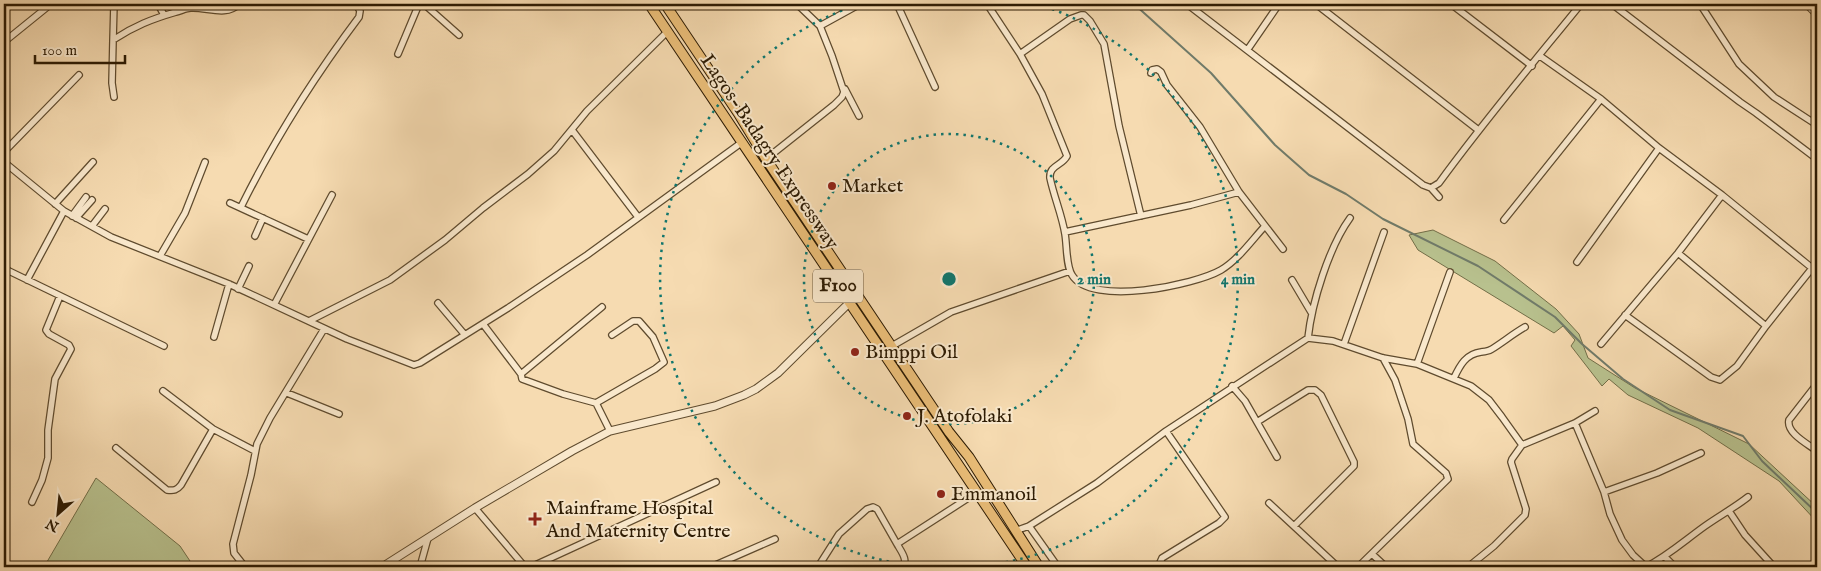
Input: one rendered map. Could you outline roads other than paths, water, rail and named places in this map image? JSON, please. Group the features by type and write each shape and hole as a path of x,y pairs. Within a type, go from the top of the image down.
{"highway":[{"name":"Lagos-Badagry Expressway","path":"649,4 1027,567"},
{"name":"Lagos-Badagry Expressway","path":"664,4 949,432 969,457 1040,567"},
{"path":"728,123 738,113"},
{"path":"957,463 969,457"}],"street":[{"path":"4,42 51,4"},
{"path":"114,4 112,83 114,97"},
{"path":"158,4 164,15"},
{"path":"113,40 133,27 164,15 191,8 219,11 229,10 239,4"},
{"path":"241,208 263,163 304,94 359,17 360,11 356,4"},
{"path":"398,54 419,4"},
{"path":"424,4 459,35"},
{"path":"766,159 834,105 844,92 820,26 798,4"},
{"path":"820,26 860,4"},
{"path":"897,4 935,87"},
{"path":"987,4 1020,54 1042,94 1067,156 1066,160 1052,168 1050,172 1054,195 1065,232 1070,271 1078,282 1084,286 1100,290 1134,291 1204,277 1223,268 1265,226"},
{"path":"1187,4 1248,49 1366,142 1423,185 1430,188 1439,197"},
{"path":"1248,49 1279,4"},
{"path":"1316,4 1477,130"},
{"path":"1451,4 1532,66"},
{"path":"1430,188 1438,183 1477,130 1532,66 1581,4"},
{"path":"1612,4 1817,159"},
{"path":"1700,4 1739,64 1774,97 1817,124"},
{"path":"1808,4 1817,14"},
{"path":"1020,54 1077,16 1084,15 1090,21 1104,44 1119,126 1141,216"},
{"path":"308,322 390,280 445,240 528,174 554,151 587,112 667,32"},
{"path":"1540,56 1601,99 1659,148 1722,195 1812,268"},
{"path":"1151,73 1152,70 1157,69 1161,72 1167,85 1200,127 1239,192 1283,249"},
{"path":"4,152 79,74"},
{"path":"842,85 859,116"},
{"path":"1504,220 1601,99"},
{"path":"572,130 638,217"},
{"path":"4,164 64,212 111,237 228,284 324,329 414,365 482,324 587,255 742,143"},
{"path":"1577,262 1659,148"},
{"path":"55,204 93,162"},
{"path":"160,256 185,213 205,162"},
{"path":"1065,232 1191,206 1239,192"},
{"path":"274,305 332,195"},
{"path":"1601,344 1678,252 1722,195"},
{"path":"74,217 89,198"},
{"path":"230,203 308,239"},
{"path":"92,226 105,209"},
{"path":"27,280 64,212"},
{"path":"255,236 263,218"},
{"path":"1308,338 1311,312 1340,232 1350,218"},
{"path":"1344,344 1384,232"},
{"path":"1678,252 1766,326"},
{"path":"1625,315 1711,377 1720,380 1737,366 1817,262"},
{"path":"238,289 249,266"},
{"path":"4,270 164,346"},
{"path":"892,346 951,312 1070,271"},
{"path":"1417,364 1450,272"},
{"path":"1292,280 1311,312"},
{"path":"214,337 228,284"},
{"path":"32,502 42,480 48,458 48,430 55,379 71,349 46,330 60,296"},
{"path":"438,303 465,334"},
{"path":"382,567 475,508 610,431 715,406 744,395 778,373 849,303"},
{"path":"520,374 602,307"},
{"path":"596,403 664,362 653,337 639,321 633,321 612,335"},
{"path":"482,324 522,379 596,403 610,431"},
{"path":"1454,378 1461,364 1470,355 1488,351 1525,327"},
{"path":"245,567 234,553 233,544 251,475 255,451 262,433 324,329"},
{"path":"1015,531 1029,526 1097,483 1166,431 1308,338 1344,344 1383,358 1417,364 1471,386 1484,396 1502,416 1522,445"},
{"path":"1358,567 1448,479 1446,473 1414,444 1395,380 1383,358"},
{"path":"1817,384 1788,420 1788,425 1790,430 1817,451"},
{"path":"1232,386 1257,422 1277,456"},
{"path":"1257,422 1308,390 1315,390 1321,395 1354,462 1354,466 1294,526"},
{"path":"162,391 214,429 255,451"},
{"path":"287,393 339,414"},
{"path":"1468,567 1526,515 1511,462 1522,445 1575,423 1595,411"},
{"path":"1575,423 1622,540 1633,555 1646,567 1665,557 1706,525 1748,497"},
{"path":"116,448 168,490 172,491 178,489 181,485 214,429"},
{"path":"1158,567 1162,558 1219,523 1225,517 1166,431"},
{"path":"1604,492 1657,473 1701,453"},
{"path":"531,567 716,482"},
{"path":"897,544 976,493"},
{"path":"1269,503 1338,567"},
{"path":"475,508 525,567"},
{"path":"818,567 839,534 870,508 877,509 897,544 905,560 905,565 902,567"},
{"path":"1729,511 1745,535 1774,567"},
{"path":"1029,526 1058,567"},
{"path":"420,567 428,538"},
{"path":"712,567 774,539"},
{"path":"1372,554 1386,567"},
{"path":"1665,557 1674,567"}],"waterway":[{"path":"1134,4 1211,73 1275,145 1309,175 1346,194 1383,219 1478,266 1555,317 1582,344 1623,379 1670,410 1743,436 1762,461 1817,513"}],"place":[{"name":"Market","path":"832,186"},
{"name":"Bimppi Oil","path":"855,352"},
{"name":"J. Atofolaki","path":"907,416"},
{"name":"Emmanoil","path":"941,494"},
{"name":"Mainframe Hospital And Maternity Centre","path":"535,519"}]}
